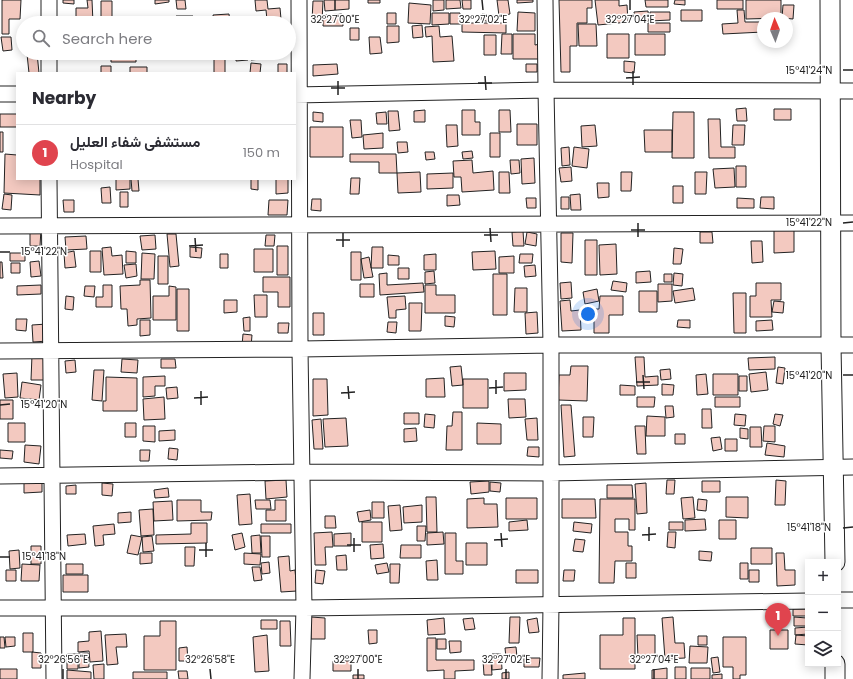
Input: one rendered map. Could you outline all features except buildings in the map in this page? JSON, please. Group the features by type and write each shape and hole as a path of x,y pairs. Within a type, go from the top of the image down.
{"street":[{"path":"49,0 49,16"},
{"path":"299,0 297,95 300,224 300,349 304,608 302,679"},
{"path":"545,0 551,344 550,473 552,604 550,679"},
{"path":"830,0 831,345 835,559"},
{"path":"49,60 49,72"},
{"path":"297,95 546,90 853,91"},
{"path":"0,94 16,94"},
{"path":"49,180 52,351 54,679"},
{"path":"0,226 853,223"},
{"path":"0,351 300,349 551,344 853,345"},
{"path":"0,476 302,472 550,473 853,467"},
{"path":"841,600 853,600"},
{"path":"0,608 304,608 805,601"},
{"path":"835,667 835,679"}],"place":[{"name":"مستشفى شفاء العليل","path":"778,636"}]}
